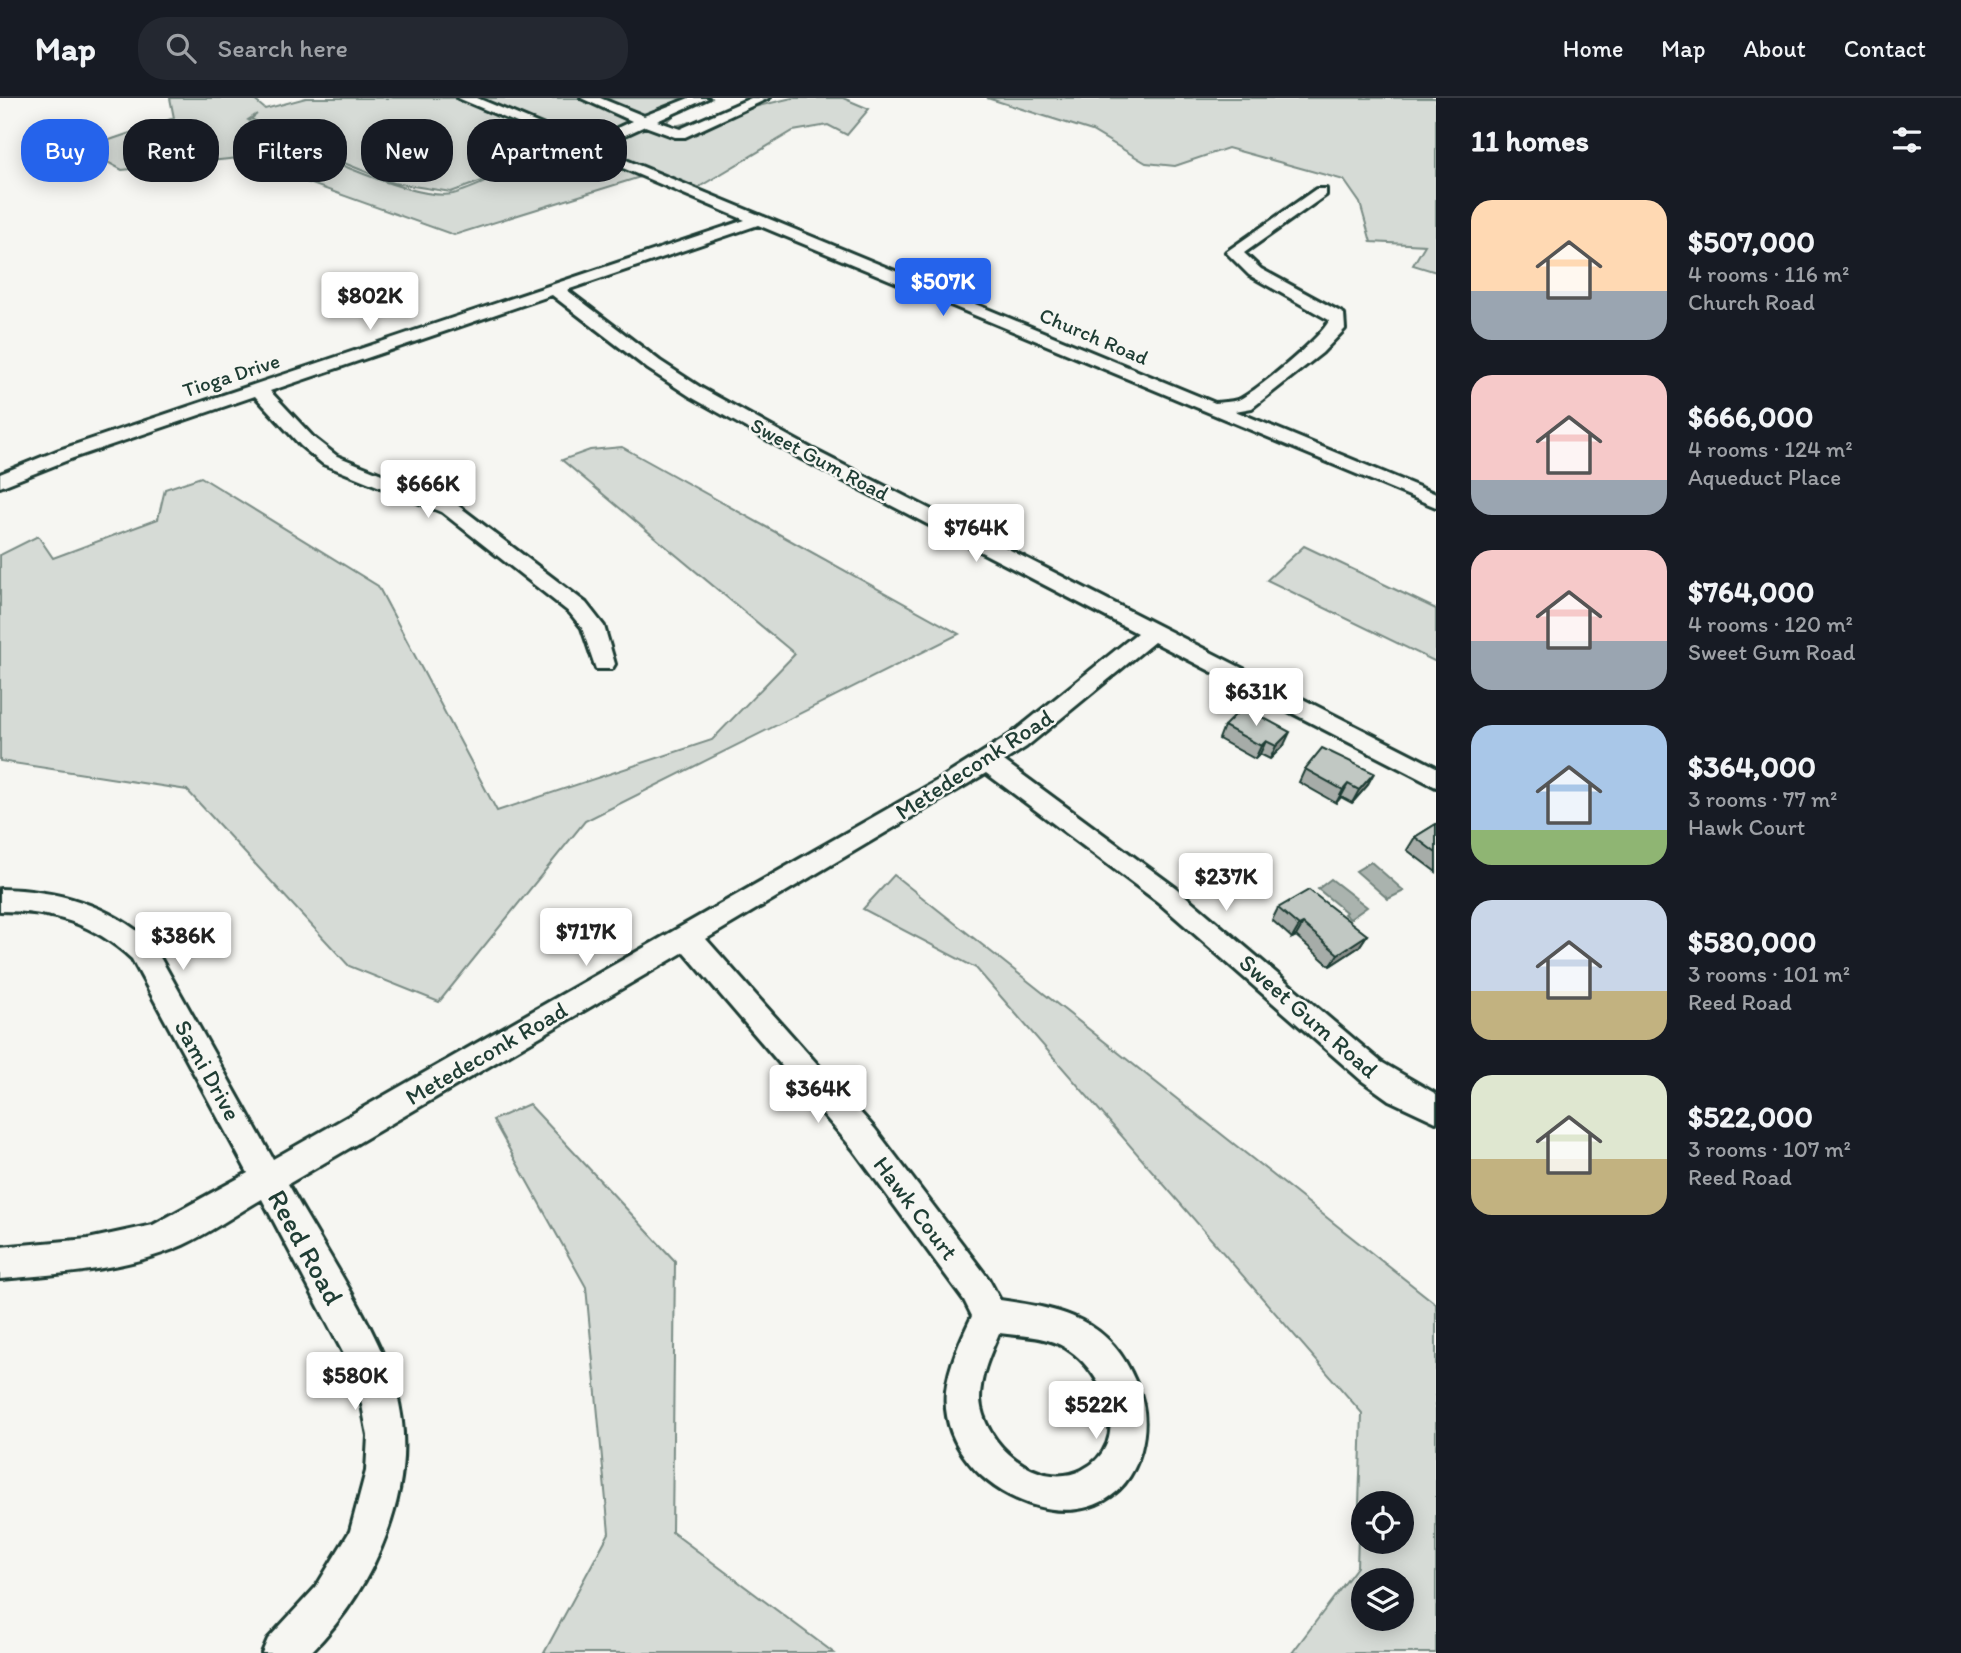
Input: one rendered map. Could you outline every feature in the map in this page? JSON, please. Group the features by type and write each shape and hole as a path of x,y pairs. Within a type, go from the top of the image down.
{"street":[{"name":"Church Road","path":"465,98 515,119"},
{"path":"588,98 680,134 762,98"},
{"path":"627,129 701,98"},
{"name":"Church Road","path":"627,166 1211,409 1244,413"},
{"path":"1321,192 1234,252 1255,272 1314,302 1339,322 1336,329 1316,349 1244,413 1436,501"},
{"name":"Tioga Drive","path":"3,474 756,221"},
{"name":"Sweet Gum Road","path":"556,290 643,357 697,393 1436,778"},
{"path":"258,389 309,443 330,460 359,474 428,497 449,508 536,575 588,618 604,664"},
{"name":"Metedeconk Road","path":"0,1263 100,1255 142,1246 174,1233 688,938 988,761 1018,741 1153,632"},
{"name":"Sweet Gum Road","path":"988,761 1167,895 1371,1071 1400,1091 1436,1109"},
{"name":"Sami Drive","path":"0,900 53,904 86,912 113,926 133,943 164,988 268,1179"},
{"name":"Hawk Court","path":"688,938 864,1139 983,1302"},
{"name":"Reed Road","path":"268,1179 374,1378 381,1400 387,1442 382,1494 372,1525 346,1577 320,1616 282,1653"},
{"path":"983,1302 1059,1327 1080,1337 1097,1350 1114,1370 1127,1403 1128,1431 1120,1458 1101,1480 1086,1488 1057,1493 1038,1490 1009,1477 978,1447 962,1404 964,1378 983,1302"}],"shaded area":[{"path":"170,98 252,98 265,109 306,98 457,98 508,119 467,119 467,182 479,182 451,192 392,182 453,182 453,119 361,119 361,170 347,164 347,119 251,119 257,114 250,119 233,119 233,159 219,160 219,119 171,119 174,118"},
{"path":"472,98 713,98 682,108 658,130 792,98 843,98 869,109 847,135 828,125 793,131 694,190 653,173 627,181 627,119 516,119"},
{"path":"987,98 1436,98 1436,272 1413,265 1425,245 1371,242 1360,203 1344,180 1228,148 1175,166 1146,163 1092,131"},
{"path":"123,135 123,170 109,163 109,140"},
{"path":"347,167 361,173 361,182 386,182 434,194 453,194 485,182 624,182 454,235 306,182 347,182"},
{"path":"622,447 959,634 585,821 439,1002 349,966 187,790 0,761 0,555 38,536 53,558 158,519 165,489 201,477 378,586 497,811 712,740 795,654 562,460 590,450"},
{"path":"1304,546 1436,609 1436,662 1267,580"},
{"path":"1371,862 1404,891 1388,899 1356,871"},
{"path":"894,875 1436,1304 1436,1653 1292,1653 1351,1575 1351,1631 1414,1631 1414,1568 1356,1568 1357,1554 1414,1554 1414,1491 1359,1491 1362,1413 976,968 863,909"},
{"path":"1331,879 1367,907 1350,919 1344,914 1346,912 1318,889"},
{"path":"529,1104 675,1261 672,1532 834,1653 544,1653 609,1533 586,1287 493,1120"}],"building":[{"path":"1243,707 1290,732 1276,746 1266,741 1261,746 1224,726"},
{"path":"1322,748 1374,773 1359,790 1348,784 1343,790 1305,769"},
{"path":"1436,824 1436,853 1415,837"},
{"path":"1309,890 1367,935 1338,954 1303,924 1299,926 1278,908"}]}
